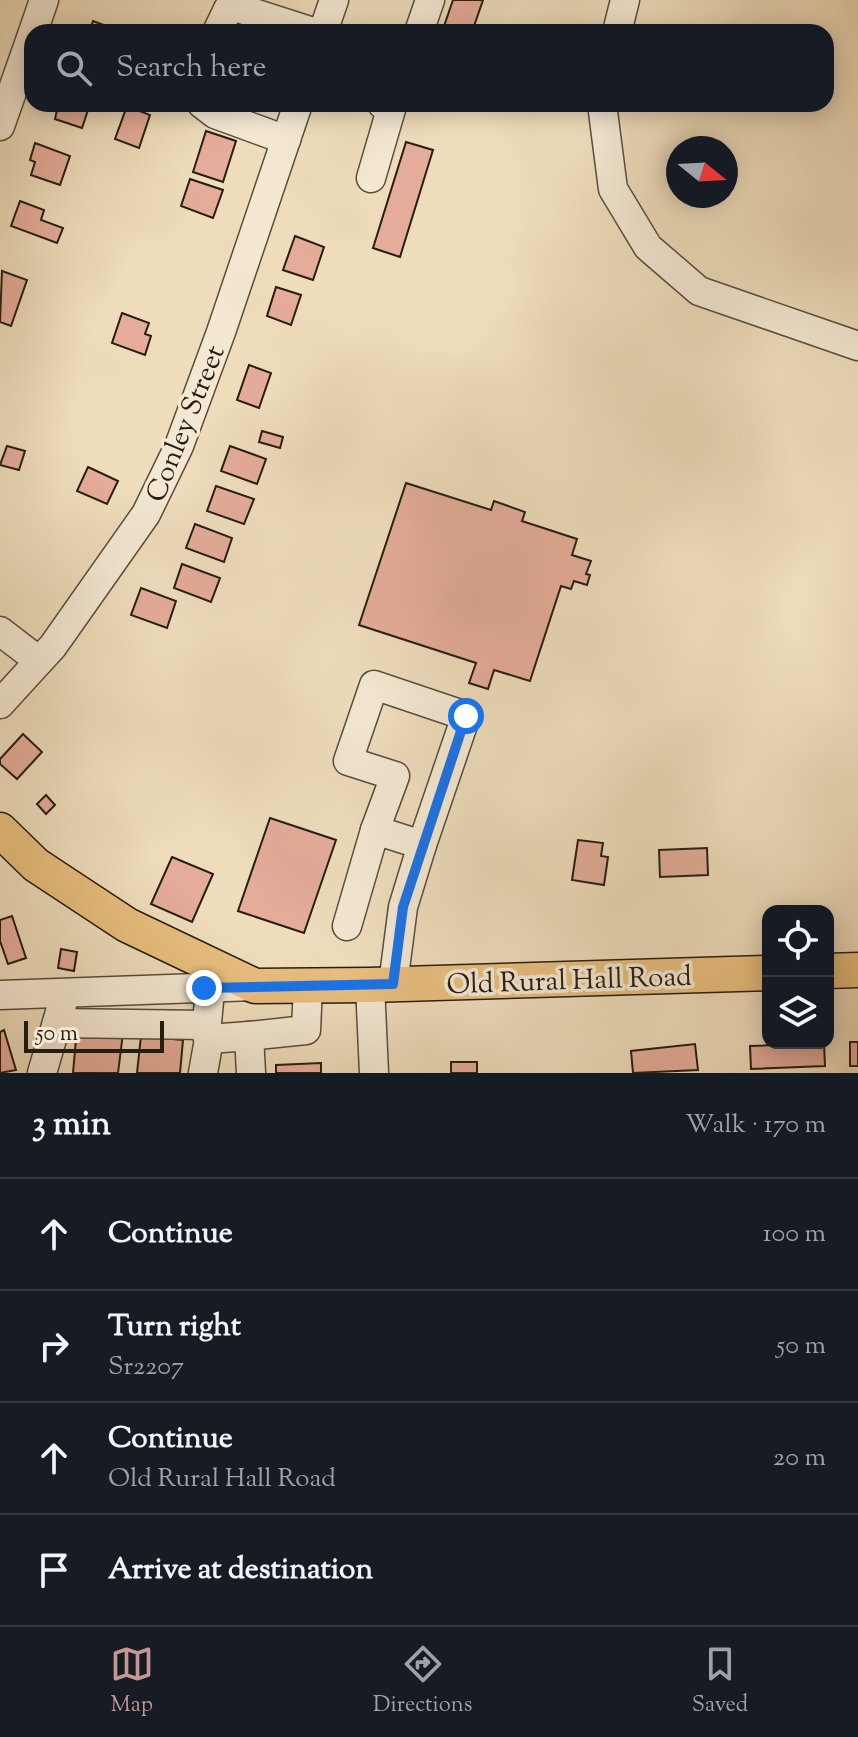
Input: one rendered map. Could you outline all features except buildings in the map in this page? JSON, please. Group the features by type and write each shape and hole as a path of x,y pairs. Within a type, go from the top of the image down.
{"main road":[{"path":"0,830 36,865 211,977"},
{"path":"834,971 858,970"},
{"name":"Old Rural Hall Road","path":"211,977 255,986 308,986 762,973"}],"street":[{"path":"36,24 44,0"},
{"path":"326,24 334,0"},
{"path":"422,24 430,0"},
{"path":"619,24 625,0"},
{"path":"221,24 228,9 235,7 288,24"},
{"path":"0,126 24,59"},
{"path":"212,112 286,140"},
{"name":"Conley Street","path":"0,704 62,634 146,514 179,446 295,112"},
{"path":"371,178 387,112"},
{"path":"603,112 613,189 648,247 699,291 858,346"},
{"path":"0,631 39,661"},
{"path":"347,926 375,830 395,776 348,761 374,685 466,716 422,845 382,985 374,1073"},
{"path":"375,830 422,845"},
{"path":"0,995 65,993 211,977 203,1073"},
{"path":"57,1023 249,1036 306,1030 308,986"},
{"path":"42,1073 65,993"},
{"path":"249,1036 251,1073"}],"route":[{"path":"204,988 393,984 403,907 466,716"}]}
